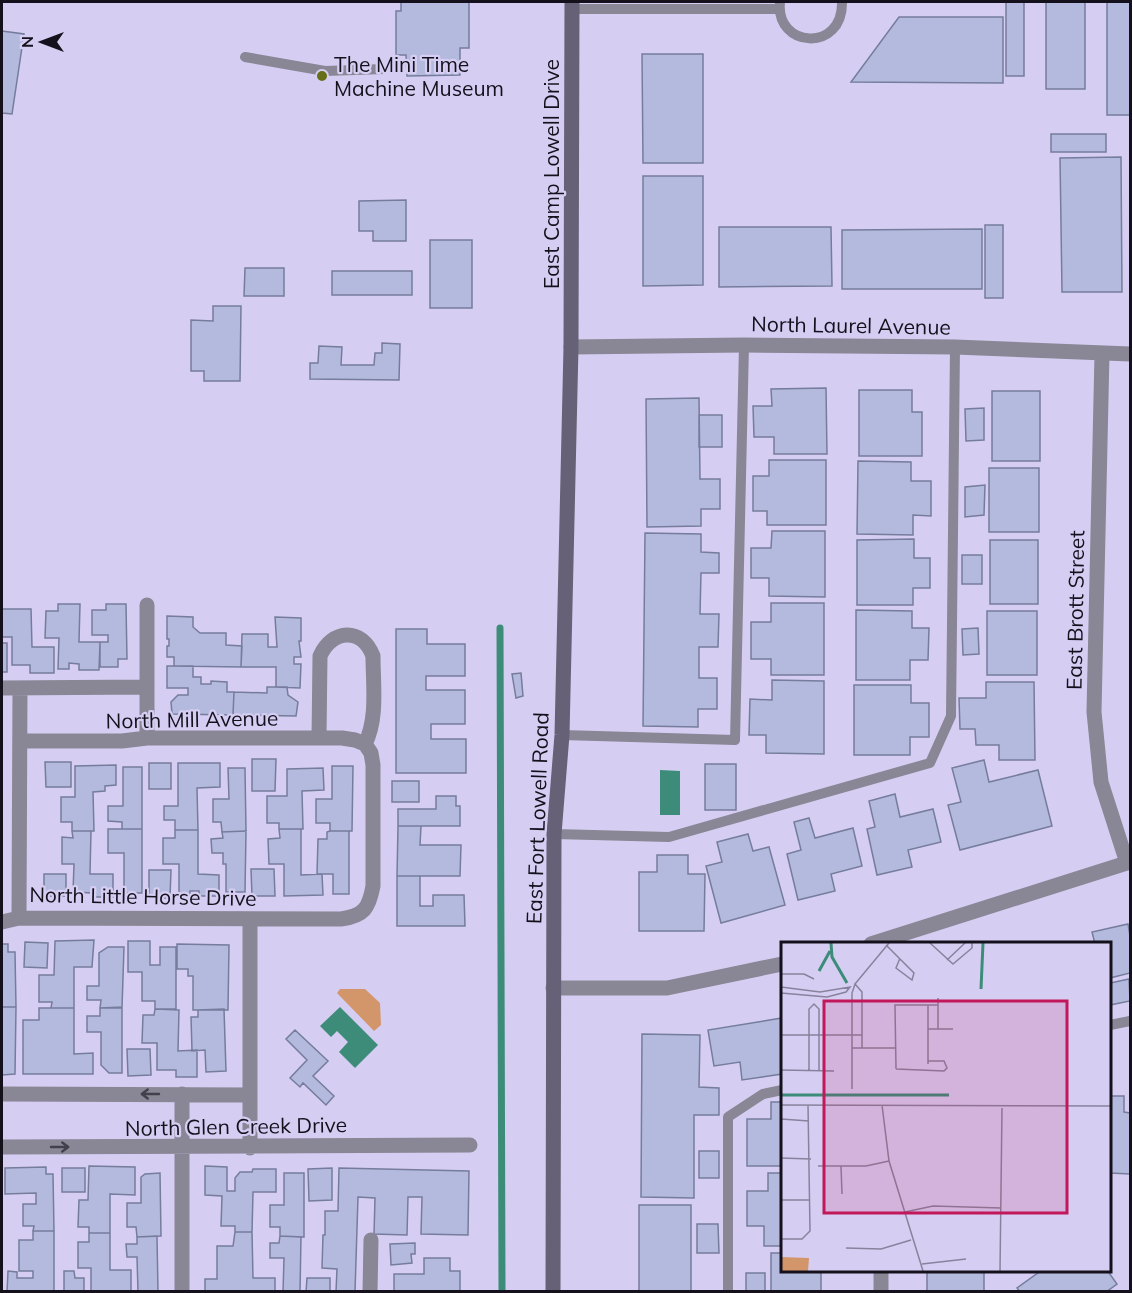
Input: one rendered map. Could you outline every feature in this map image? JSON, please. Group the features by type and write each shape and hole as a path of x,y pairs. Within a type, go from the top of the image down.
{"main road":[{"name":"East Camp Lowell Drive","path":"572,5 572,347"},
{"name":"East Fort Lowell Road","path":"554,1292 554,834 562,735 572,347"}],"street":[{"name":"North Laurel Avenue","path":"572,347 744,345 955,347 1131,354"},
{"name":"East Brott Street","path":"1102,354 1094,712 1101,782 1129,866"},
{"path":"147,605 147,738"},
{"path":"320,738 320,656 330,640 347,635 356,636 370,648 373,656 373,718 365,744"},
{"path":"2,688 147,687"},
{"name":"North Little Horse Drive","path":"20,688 19,918 341,919 369,915 373,886 373,765 365,744"},
{"name":"North Mill Avenue","path":"20,741 320,738 355,740 365,744"},
{"path":"878,942 1129,866"},
{"path":"2,921 19,918"},
{"path":"250,919 250,1148"},
{"path":"553,988 667,988 781,964"},
{"name":"North Glen Creek Drive","path":"2,1094 250,1095"},
{"path":"182,1094 182,1292"},
{"name":"North Glen Creek Drive","path":"2,1147 250,1148 470,1145"},
{"path":"370,1292 371,1240"},
{"path":"881,1272 881,1292"}],"lane":[{"path":"572,5 779,5 781,18 793,33 802,38 812,39 822,37 832,31 842,13 842,2"},
{"path":"245,57 325,71 384,69"},
{"path":"562,735 735,740 744,345"},
{"path":"554,834 669,837 930,763 951,716 955,347"},
{"path":"1111,1025 1131,1021"},
{"path":"728,1292 728,1118 763,1094 781,1090"}],"shaded area":[{"path":"660,770 680,771 680,815 660,815"},
{"path":"340,989 365,989 380,1003 381,1025 374,1031 337,993"},
{"path":"340,1007 378,1045 355,1068 339,1052 348,1042 337,1031 331,1037 320,1026"}],"building":[{"path":"401,2 469,2 469,48 460,48 460,75 407,76 406,55 396,55 396,11 401,11"},
{"path":"1006,2 1024,2 1024,76 1006,76"},
{"path":"1046,2 1085,2 1085,89 1046,89"},
{"path":"1107,2 1130,2 1130,115 1107,115"},
{"path":"899,17 1003,17 1003,83 851,82"},
{"path":"2,31 24,34 12,114 2,113"},
{"path":"642,54 703,54 703,163 643,163"},
{"path":"1051,134 1106,134 1106,152 1051,152"},
{"path":"1121,157 1122,292 1062,292 1060,158"},
{"path":"643,176 703,176 703,285 643,286"},
{"path":"406,200 406,241 373,241 373,231 359,231 359,201"},
{"path":"985,225 1003,225 1003,298 985,298"},
{"path":"719,227 831,227 832,286 719,287"},
{"path":"982,229 982,289 842,289 842,230"},
{"path":"430,240 472,240 472,308 430,308"},
{"path":"245,268 284,268 284,296 244,296"},
{"path":"332,271 412,271 412,295 332,295"},
{"path":"213,306 241,306 240,381 204,381 204,371 191,371 191,320 213,321"},
{"path":"382,343 400,344 399,380 310,379 310,363 318,363 319,346 342,347 341,365 374,365 375,353 382,353"},
{"path":"826,388 827,454 774,454 774,437 754,437 753,406 772,406 771,389"},
{"path":"859,390 912,390 912,412 922,412 922,456 859,456"},
{"path":"992,391 1040,391 1040,461 992,461"},
{"path":"699,398 700,479 720,479 720,509 701,509 701,526 647,527 646,399"},
{"path":"984,408 984,440 966,441 965,409"},
{"path":"699,415 722,415 722,447 699,447"},
{"path":"769,460 826,460 826,525 767,525 767,511 753,511 753,476 769,476"},
{"path":"858,461 911,462 911,481 931,481 931,516 913,515 913,535 857,534"},
{"path":"989,468 1039,468 1039,532 989,532"},
{"path":"985,485 984,515 965,517 965,487"},
{"path":"772,531 825,531 825,597 769,596 769,578 751,578 751,548 771,548"},
{"path":"645,533 701,534 701,552 719,553 719,573 701,573 700,614 719,614 718,647 699,647 699,678 717,678 717,709 698,709 698,727 643,726"},
{"path":"914,539 914,558 930,558 930,588 913,588 913,605 857,605 857,540"},
{"path":"990,540 1038,540 1038,604 990,604"},
{"path":"962,555 982,555 982,584 962,584"},
{"path":"771,603 824,603 824,675 771,675 771,659 751,659 751,622 771,622"},
{"path":"58,604 80,604 79,642 100,642 99,670 79,670 79,664 69,663 69,669 58,669 59,638 45,638 46,611 58,611"},
{"path":"106,604 126,604 127,659 118,659 118,667 100,667 100,642 108,642 108,635 92,635 92,610 106,610"},
{"path":"2,609 31,609 32,647 54,647 54,673 30,673 30,665 12,665 12,637 2,637"},
{"path":"856,610 912,611 912,628 929,628 928,660 910,660 910,680 856,680"},
{"path":"987,611 1037,611 1037,675 987,675"},
{"path":"167,616 193,617 193,627 200,633 226,633 226,645 242,646 241,667 174,666 174,657 167,657 169,639 167,639"},
{"path":"275,617 301,618 301,641 299,641 301,657 294,657 294,664 301,664 300,688 276,687 276,667 241,667 242,634 268,634 268,647 277,647"},
{"path":"978,628 979,654 963,655 962,629"},
{"path":"396,629 427,629 427,644 465,644 465,676 426,676 426,690 465,690 465,724 431,724 431,739 466,739 466,773 396,773"},
{"path":"2,643 7,643 7,672 2,672"},
{"path":"167,666 193,666 193,677 201,677 201,684 211,684 211,681 227,682 227,692 234,692 233,715 172,714 171,702 178,695 188,695 188,688 167,688"},
{"path":"521,673 523,696 516,698 512,674"},
{"path":"772,680 824,681 824,754 766,753 766,735 749,735 750,699 772,700"},
{"path":"986,682 1034,682 1035,760 999,760 999,745 976,745 975,729 960,729 959,698 986,698"},
{"path":"854,685 911,685 911,703 929,703 929,737 910,737 910,755 854,755"},
{"path":"267,687 287,687 288,695 298,702 296,716 233,715 234,692 267,693"},
{"path":"252,759 276,759 275,791 252,791"},
{"path":"984,760 989,782 1038,770 1052,826 960,850 948,805 961,802 952,768"},
{"path":"45,762 71,762 71,787 46,787"},
{"path":"149,763 171,763 171,789 149,789"},
{"path":"178,763 220,763 220,787 197,788 198,830 175,830 175,820 164,820 164,806 178,806"},
{"path":"705,764 736,764 736,810 705,810"},
{"path":"116,765 116,785 105,786 105,791 93,792 94,831 72,831 72,822 61,822 61,797 75,797 75,766"},
{"path":"332,766 353,766 352,831 330,831 330,823 316,823 316,799 332,799"},
{"path":"123,767 142,767 142,829 122,829 122,822 108,821 108,806 123,806"},
{"path":"228,768 245,768 246,831 222,832 221,822 213,822 213,799 229,799"},
{"path":"323,768 324,790 302,791 303,829 279,829 279,823 267,823 267,796 287,796 287,769"},
{"path":"392,781 419,781 419,802 392,802"},
{"path":"895,794 900,817 933,809 941,842 908,850 912,867 877,875 867,829 875,827 869,801"},
{"path":"436,796 456,796 456,806 460,806 460,826 398,826 398,809 436,809"},
{"path":"809,818 815,838 853,828 862,866 831,874 835,891 798,900 787,854 801,850 794,822"},
{"path":"398,826 421,826 420,845 461,845 460,876 397,876"},
{"path":"108,829 142,829 142,893 124,893 124,853 108,853"},
{"path":"279,829 301,829 301,875 322,874 323,895 284,896 284,864 269,864 268,839 280,838"},
{"path":"175,830 198,830 198,874 219,875 219,896 199,896 199,891 190,891 190,896 179,896 179,864 163,864 163,838 175,838"},
{"path":"72,831 91,831 90,874 113,874 113,897 92,897 92,893 73,892 74,864 62,864 62,837 73,838"},
{"path":"246,831 245,892 226,892 226,864 223,864 223,853 212,853 211,839 223,838 222,832"},
{"path":"349,831 349,894 333,894 333,874 317,874 318,839 327,839 327,832"},
{"path":"748,834 753,851 769,847 785,905 721,923 706,866 722,862 717,842"},
{"path":"657,855 688,855 688,874 705,874 704,931 639,931 639,872 657,872"},
{"path":"251,869 274,869 275,896 252,896"},
{"path":"149,870 171,870 170,898 149,898"},
{"path":"44,874 66,874 66,896 44,896"},
{"path":"397,876 420,876 420,906 433,906 433,895 464,895 465,926 397,926"},
{"path":"1128,924 1130,973 1111,978 1111,942 1094,942 1092,932"},
{"path":"94,940 92,967 74,967 74,1008 51,1008 52,1002 39,1002 39,975 54,975 55,941"},
{"path":"128,941 150,941 150,965 160,965 160,947 176,947 176,1009 155,1009 155,1001 142,1001 142,972 128,972"},
{"path":"25,942 48,943 47,968 24,967"},
{"path":"2,944 8,944 8,952 15,952 16,1007 2,1007"},
{"path":"177,944 229,945 228,1010 193,1010 193,976 188,976 188,969 177,969"},
{"path":"108,947 124,947 122,1008 100,1008 101,1000 87,1000 87,986 99,986 99,953"},
{"path":"1129,979 1130,1001 1111,1005 1111,983"},
{"path":"2,1007 16,1007 15,1074 2,1075"},
{"path":"122,1007 122,1073 109,1073 101,1065 101,1032 87,1032 87,1016 100,1016 100,1008"},
{"path":"39,1008 74,1008 74,1054 93,1053 93,1074 23,1074 23,1020 39,1020"},
{"path":"155,1009 179,1010 178,1051 197,1050 197,1077 176,1077 176,1070 157,1070 157,1043 142,1043 143,1015 154,1015"},
{"path":"224,1009 226,1071 206,1072 205,1050 192,1051 191,1017 198,1017 198,1010"},
{"path":"781,1018 781,1074 742,1080 740,1062 714,1066 708,1030"},
{"path":"295,1030 328,1061 313,1076 334,1096 326,1105 303,1083 300,1087 290,1078 307,1060 286,1039"},
{"path":"642,1034 700,1035 699,1087 719,1088 719,1115 694,1115 694,1198 641,1197"},
{"path":"127,1049 150,1049 151,1075 128,1076"},
{"path":"1111,1096 1124,1096 1124,1112 1130,1113 1130,1174 1111,1173"},
{"path":"771,1102 781,1102 781,1166 747,1166 747,1119 771,1119"},
{"path":"699,1151 719,1151 719,1178 699,1178"},
{"path":"89,1166 135,1167 135,1195 110,1194 110,1233 89,1233 89,1227 78,1227 79,1200 88,1200"},
{"path":"205,1166 227,1167 227,1191 235,1191 235,1178 240,1172 252,1172 253,1169 276,1169 276,1192 253,1192 252,1232 235,1232 235,1226 221,1226 222,1196 205,1195"},
{"path":"46,1167 46,1174 53,1174 54,1231 33,1231 34,1226 23,1226 23,1204 36,1204 36,1193 5,1194 5,1168"},
{"path":"62,1168 85,1168 85,1192 62,1192"},
{"path":"332,1168 332,1200 309,1201 308,1169"},
{"path":"339,1168 469,1171 468,1235 421,1234 422,1197 408,1197 407,1235 374,1234 375,1198 358,1197 355,1292 336,1292 337,1269 322,1268 325,1211 338,1211"},
{"path":"160,1173 161,1236 137,1237 136,1227 127,1227 127,1203 141,1203 141,1177 145,1174"},
{"path":"284,1173 304,1173 304,1237 280,1236 280,1227 270,1227 270,1205 284,1205"},
{"path":"768,1173 781,1173 781,1246 764,1246 764,1226 747,1226 747,1191 768,1191"},
{"path":"639,1205 691,1205 691,1292 639,1292"},
{"path":"697,1224 718,1224 719,1253 697,1253"},
{"path":"33,1231 54,1231 54,1292 7,1292 8,1271 17,1272 17,1278 33,1278 33,1271 19,1271 19,1240 33,1240"},
{"path":"235,1232 252,1232 253,1278 275,1278 275,1292 205,1292 205,1279 217,1279 217,1246 233,1246"},
{"path":"89,1233 110,1233 110,1270 131,1270 131,1292 91,1292 91,1268 78,1268 78,1242 89,1242"},
{"path":"157,1236 158,1292 138,1292 137,1257 127,1257 126,1244 137,1244 137,1237"},
{"path":"280,1236 301,1237 300,1292 283,1292 284,1258 270,1258 270,1243 279,1243"},
{"path":"415,1243 415,1254 411,1254 412,1263 391,1265 390,1244"},
{"path":"771,1253 781,1253 781,1272 821,1272 821,1292 771,1292"},
{"path":"424,1258 450,1258 450,1271 460,1271 460,1292 394,1292 394,1274 424,1274"},
{"path":"64,1271 74,1271 75,1278 84,1278 84,1292 64,1292"},
{"path":"927,1272 984,1272 984,1292 927,1292"},
{"path":"1039,1272 1108,1272 1117,1284 1106,1292 1020,1292 1017,1288"},
{"path":"746,1273 765,1273 765,1292 746,1292"},
{"path":"307,1278 330,1278 330,1292 306,1292"}],"waterway":[{"path":"500,628 502,1292"}],"place":[{"name":"The Mini Time Machine Museum","path":"322,76"}]}
